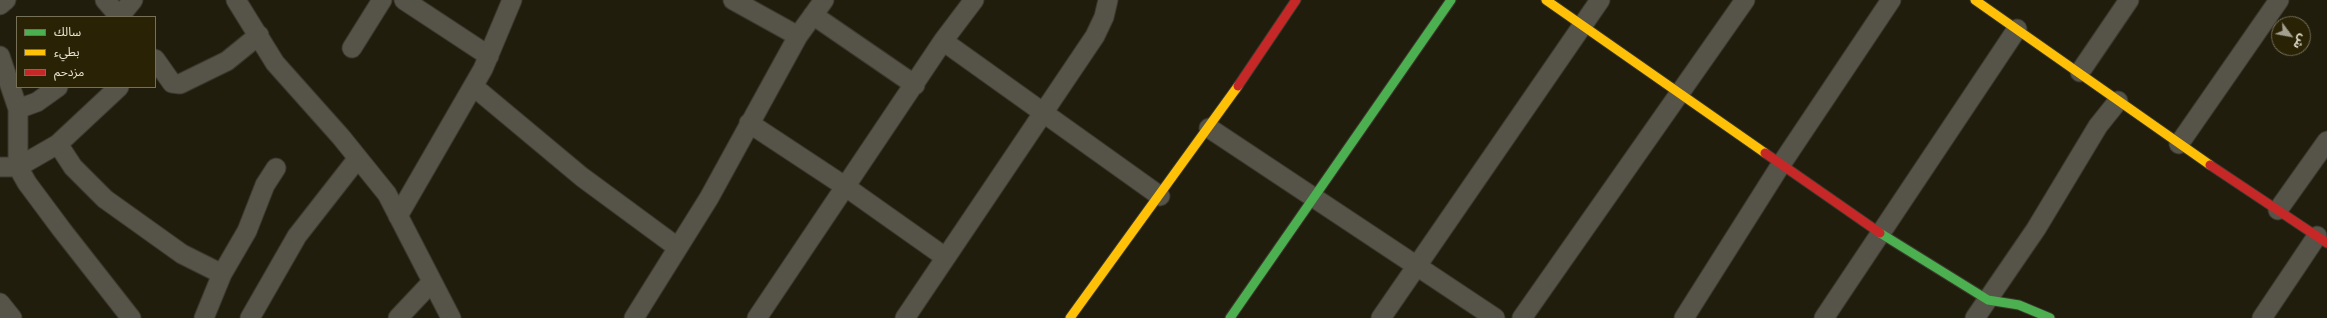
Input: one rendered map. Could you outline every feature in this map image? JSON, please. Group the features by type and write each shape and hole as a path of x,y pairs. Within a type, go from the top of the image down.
{"street":[{"path":"0,5 6,0"},
{"path":"105,0 119,16 133,0"},
{"path":"236,0 275,63 358,158 387,194 431,283 451,318"},
{"path":"352,48 382,0"},
{"path":"404,0 488,56"},
{"path":"398,216 473,86 488,56 512,0"},
{"path":"733,0 798,36"},
{"path":"757,318 915,85 943,41 974,0"},
{"path":"905,318 1095,36 1104,17 1108,0"},
{"path":"1230,318 1315,198 1451,0"},
{"path":"1546,0 1782,163 1881,234 1988,300 2019,305 2050,318"},
{"path":"1381,318 1600,0"},
{"path":"1522,318 1745,0"},
{"path":"1690,316 1782,163 1891,0"},
{"path":"2080,72 2130,0"},
{"path":"2178,144 2279,0"},
{"path":"1978,1 2080,72 2178,144 2322,240 2262,318"},
{"path":"1070,318 1209,128 1292,2"},
{"path":"634,318 709,198 798,36 819,8 915,85"},
{"path":"1824,318 2017,29"},
{"path":"156,60 172,84 180,84 227,61 259,35"},
{"path":"943,41 1044,111 1160,196"},
{"path":"0,56 18,109 5,169"},
{"path":"473,86 582,177 677,247"},
{"path":"18,109 37,102 57,88"},
{"path":"5,169 58,144 119,88"},
{"path":"1975,318 2036,229 2098,126 2118,101"},
{"path":"749,123 846,186 945,257"},
{"path":"1209,128 1495,318"},
{"path":"2278,210 2327,141"},
{"path":"58,144 73,167 104,199 182,254 222,274"},
{"path":"250,318 297,236 358,158"},
{"path":"204,318 222,274 247,231 266,185 276,168"},
{"path":"5,169 27,183 131,318"},
{"path":"398,318 431,283"},
{"path":"0,303 12,318"}],"traffic: fast":[{"path":"1230,318 1451,0"},
{"path":"1880,233 1988,300 2019,305 2050,318"}],"traffic: slow":[{"path":"1546,0 1765,153"},
{"path":"1975,0 2210,165"},
{"path":"1070,318 1238,86"}],"traffic: jam":[{"path":"1238,86 1296,0"},
{"path":"1765,153 1880,233"},
{"path":"2210,165 2327,243"}]}
